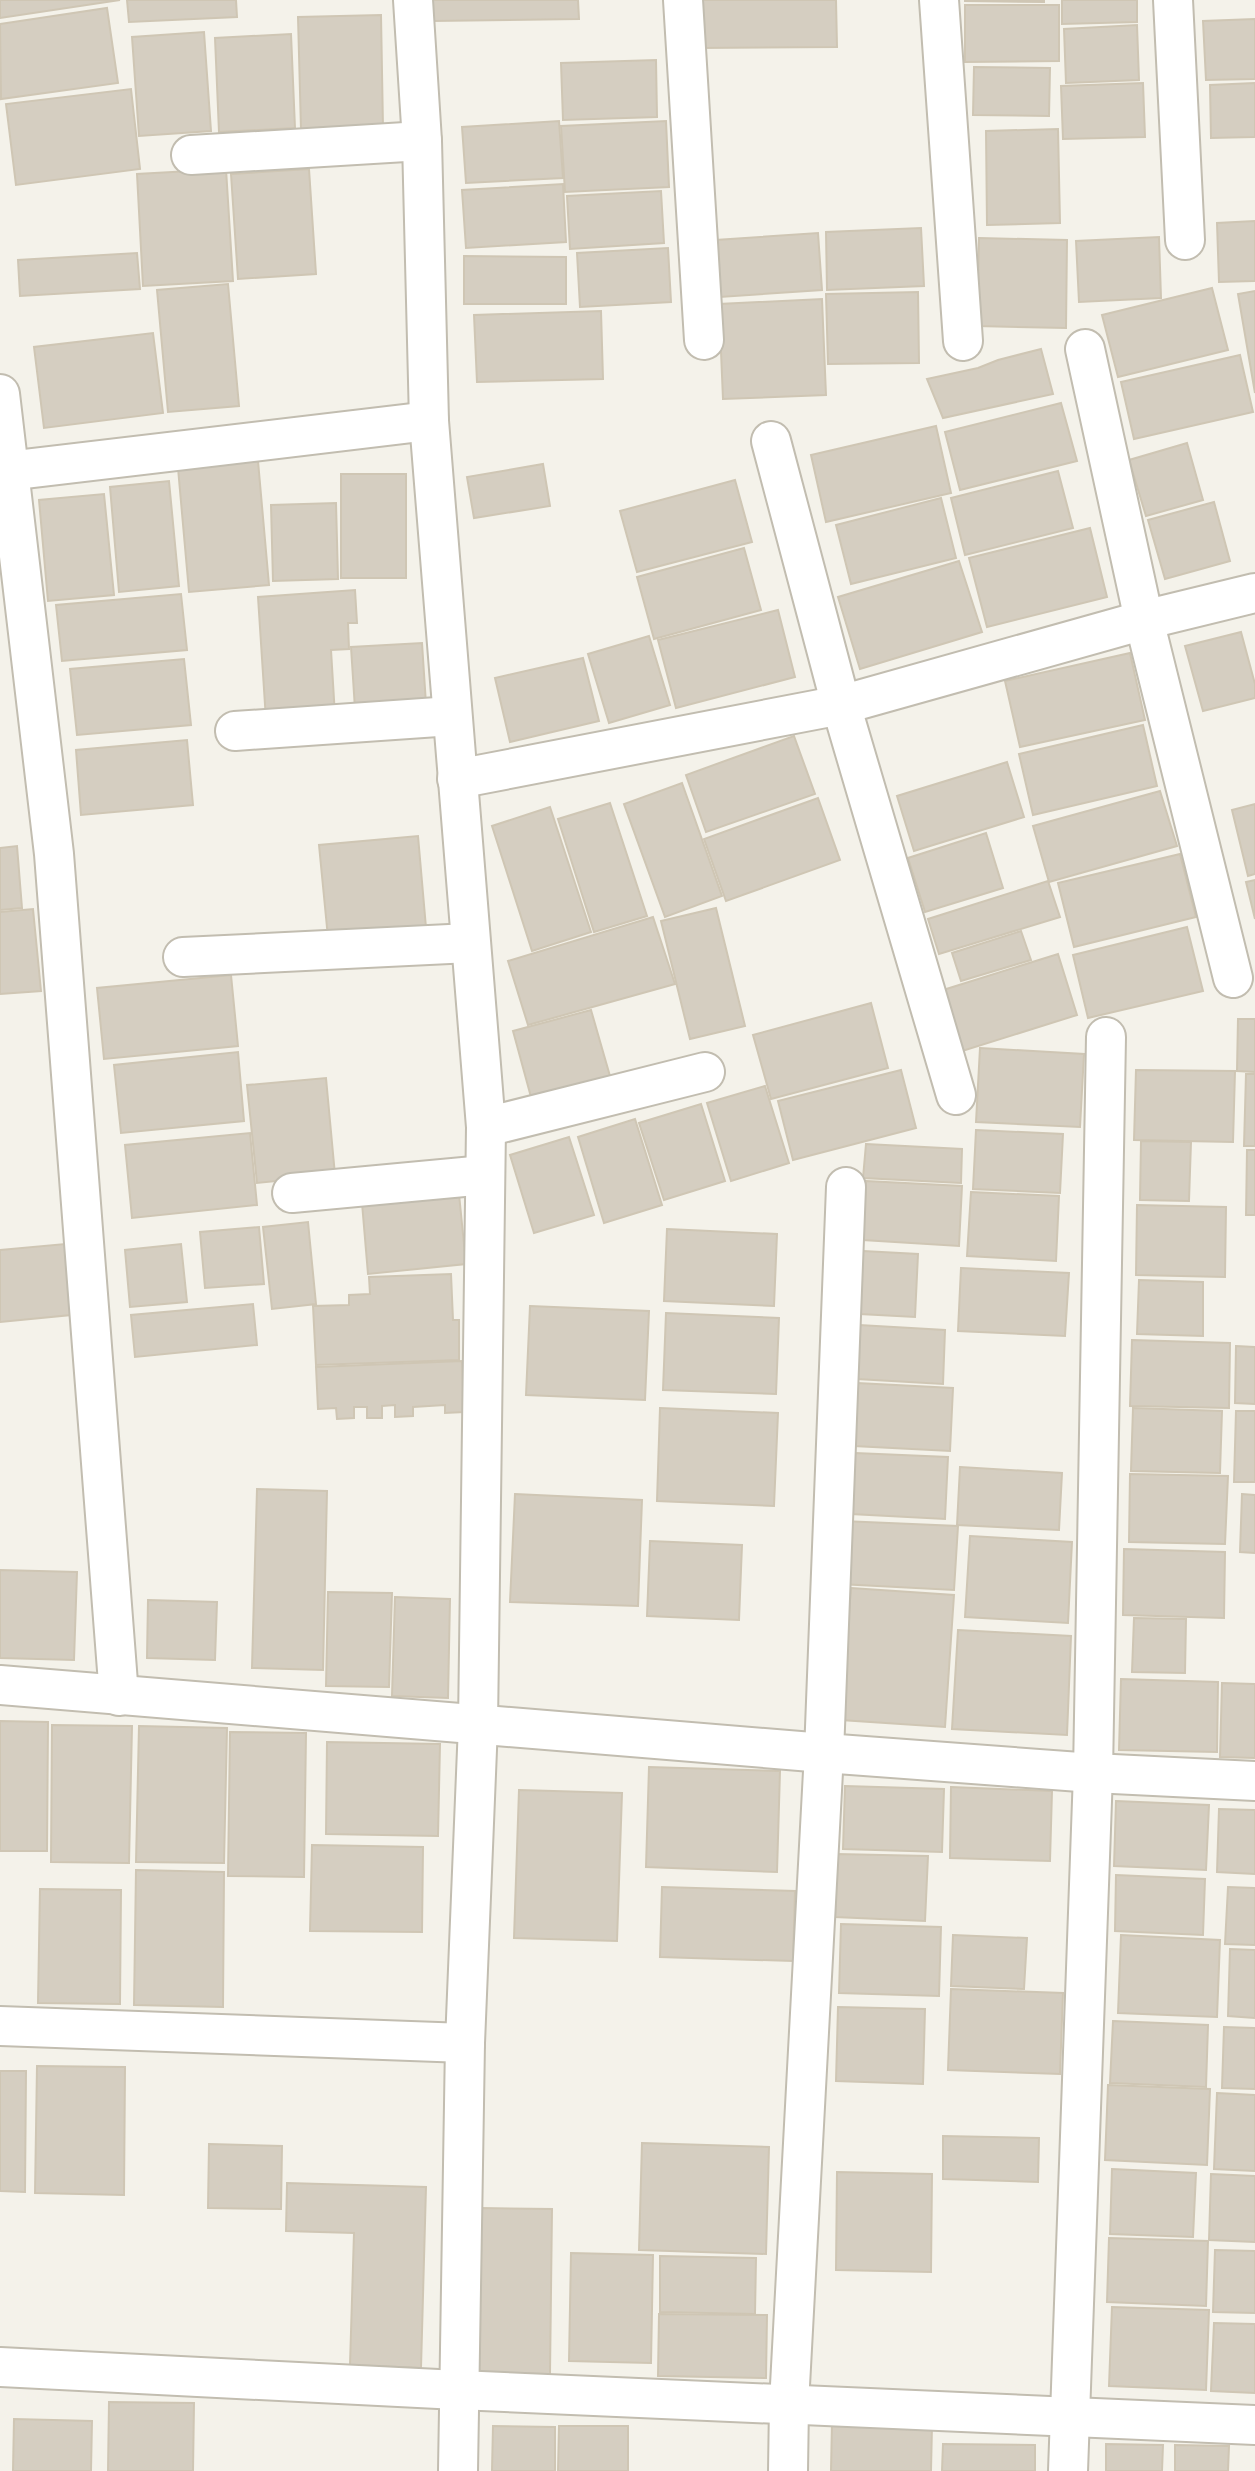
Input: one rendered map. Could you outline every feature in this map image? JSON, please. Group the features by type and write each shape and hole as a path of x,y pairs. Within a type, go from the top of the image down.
{"street":[{"path":"413,0 422,141 429,421 486,1127 478,1725 465,2043 458,2471"},
{"path":"683,0 704,340"},
{"path":"939,0 963,341"},
{"path":"1173,0 1185,240"},
{"path":"191,155 422,141"},
{"path":"1085,349 1144,620 1233,978"},
{"path":"0,394 4,472 54,854 119,1696"},
{"path":"4,472 429,421"},
{"path":"771,441 841,705 956,1095"},
{"path":"457,779 841,705 1144,620 1255,593"},
{"path":"235,731 452,716"},
{"path":"183,957 470,943"},
{"path":"1068,2471 1093,1773 1106,1037"},
{"path":"486,1127 705,1072"},
{"path":"292,1193 485,1175"},
{"path":"788,2471 789,2403 824,1753 846,1187"},
{"path":"0,1685 824,1753 1093,1773 1255,1781"},
{"path":"0,2026 465,2043"},
{"path":"0,2367 1255,2425"}],"building":[{"path":"0,0 120,0 0,18"},
{"path":"127,0 236,0 237,17 129,22"},
{"path":"431,0 578,0 579,19 432,21"},
{"path":"698,0 836,0 837,47 698,48"},
{"path":"1044,0 1044,2 965,1"},
{"path":"1062,0 1137,0 1137,22 1062,24"},
{"path":"965,5 1059,5 1059,61 965,62"},
{"path":"107,8 118,83 1,99 0,24"},
{"path":"381,15 383,128 301,129 298,17"},
{"path":"1255,19 1255,79 1206,80 1203,21"},
{"path":"1137,25 1139,80 1066,83 1064,29"},
{"path":"204,32 211,131 139,136 132,37"},
{"path":"291,34 295,128 219,132 215,38"},
{"path":"656,60 657,117 563,120 561,63"},
{"path":"974,67 1050,68 1049,116 973,115"},
{"path":"1143,83 1145,137 1063,139 1061,86"},
{"path":"1255,83 1255,137 1211,138 1210,85"},
{"path":"131,89 140,169 16,185 6,104"},
{"path":"559,121 563,178 466,183 462,127"},
{"path":"666,121 669,187 565,192 561,126"},
{"path":"1058,129 1060,223 987,225 986,131"},
{"path":"226,169 233,281 143,286 137,174"},
{"path":"309,169 316,274 238,279 231,174"},
{"path":"563,184 566,242 466,248 462,190"},
{"path":"661,191 664,243 570,249 567,196"},
{"path":"1255,221 1255,281 1219,282 1217,223"},
{"path":"921,228 924,286 827,290 826,232"},
{"path":"818,233 822,290 720,297 716,240"},
{"path":"1159,237 1161,298 1079,302 1076,241"},
{"path":"979,238 1067,240 1066,328 977,326"},
{"path":"668,248 671,302 580,307 577,253"},
{"path":"137,253 140,289 20,296 18,260"},
{"path":"464,256 566,257 566,304 464,304"},
{"path":"228,284 239,406 168,412 157,290"},
{"path":"1212,288 1228,350 1118,377 1102,315"},
{"path":"1255,291 1255,393 1238,294"},
{"path":"918,292 919,363 828,364 826,294"},
{"path":"822,299 826,395 723,399 719,304"},
{"path":"601,311 603,379 477,382 474,315"},
{"path":"153,333 163,413 44,428 34,347"},
{"path":"1041,349 1053,394 943,418 927,379 978,368"},
{"path":"1240,355 1253,412 1134,439 1121,382"},
{"path":"1061,403 1077,461 960,490 945,432"},
{"path":"936,426 951,493 826,522 811,455"},
{"path":"1187,443 1203,500 1146,516 1129,460"},
{"path":"258,461 269,585 189,592 178,468"},
{"path":"543,464 550,506 474,518 467,477"},
{"path":"1058,471 1073,528 965,555 951,498"},
{"path":"341,474 406,474 406,578 341,578"},
{"path":"735,480 752,542 637,572 620,511"},
{"path":"169,481 179,586 119,592 110,487"},
{"path":"104,494 114,595 48,601 39,500"},
{"path":"941,498 956,558 851,584 836,525"},
{"path":"1214,502 1230,561 1165,579 1148,520"},
{"path":"336,503 338,579 273,581 271,505"},
{"path":"1090,528 1107,597 987,627 969,558"},
{"path":"744,548 761,610 654,639 637,577"},
{"path":"959,561 982,632 860,669 838,597"},
{"path":"355,590 357,623 348,623 349,649 331,650 335,716 266,720 258,597"},
{"path":"181,594 187,650 62,661 56,605"},
{"path":"778,610 795,677 676,708 658,640"},
{"path":"1241,632 1255,684 1255,698 1203,711 1185,646"},
{"path":"649,636 670,705 609,723 588,654"},
{"path":"422,643 426,704 355,709 351,647"},
{"path":"1130,653 1145,720 1020,747 1005,681"},
{"path":"583,658 599,721 510,742 495,678"},
{"path":"184,659 191,725 77,735 70,669"},
{"path":"1143,725 1157,786 1033,815 1019,754"},
{"path":"794,736 815,794 706,832 686,775"},
{"path":"187,740 193,805 81,815 76,750"},
{"path":"1007,762 1024,817 914,851 897,796"},
{"path":"682,783 722,896 665,917 624,804"},
{"path":"1160,791 1177,846 1049,882 1033,826"},
{"path":"818,798 840,860 726,901 704,839"},
{"path":"610,803 647,916 594,932 558,819"},
{"path":"1255,804 1255,874 1248,876 1232,810"},
{"path":"550,807 591,932 532,951 492,826"},
{"path":"986,833 1003,888 925,912 908,858"},
{"path":"418,836 427,939 329,948 319,845"},
{"path":"17,846 22,908 0,910 0,848"},
{"path":"1180,854 1196,917 1074,947 1058,883"},
{"path":"1255,880 1255,919 1246,882"},
{"path":"1048,881 1060,917 939,954 928,919"},
{"path":"716,908 745,1026 690,1039 661,921"},
{"path":"33,909 41,991 0,994 0,912"},
{"path":"653,917 675,984 528,1025 508,961"},
{"path":"1187,927 1203,991 1088,1018 1073,955"},
{"path":"1021,931 1031,960 961,981 952,953"},
{"path":"1058,954 1077,1015 959,1052 940,991"},
{"path":"231,975 238,1046 104,1059 97,988"},
{"path":"871,1003 888,1068 771,1099 753,1035"},
{"path":"591,1010 610,1076 531,1097 513,1031"},
{"path":"1238,1019 1255,1019 1255,1072 1237,1071"},
{"path":"980,1048 1084,1054 1080,1127 976,1122"},
{"path":"238,1052 244,1121 121,1133 114,1065"},
{"path":"901,1070 916,1128 793,1160 778,1101"},
{"path":"1136,1070 1235,1071 1233,1142 1134,1140"},
{"path":"1246,1074 1255,1074 1255,1146 1244,1146"},
{"path":"326,1078 335,1175 257,1183 247,1085"},
{"path":"765,1086 789,1163 731,1181 707,1103"},
{"path":"701,1104 725,1181 664,1200 639,1123"},
{"path":"635,1119 662,1205 604,1223 578,1137"},
{"path":"976,1130 1063,1134 1060,1193 973,1189"},
{"path":"250,1133 257,1205 132,1218 125,1145"},
{"path":"569,1137 594,1215 534,1233 510,1155"},
{"path":"1141,1141 1191,1142 1189,1201 1140,1200"},
{"path":"866,1144 962,1149 961,1183 863,1178"},
{"path":"1247,1150 1255,1150 1255,1215 1246,1215"},
{"path":"866,1181 962,1186 959,1246 863,1240"},
{"path":"971,1192 1059,1196 1056,1261 967,1256"},
{"path":"459,1194 466,1264 368,1274 362,1203"},
{"path":"1137,1205 1226,1207 1225,1277 1136,1275"},
{"path":"308,1222 316,1304 272,1309 263,1227"},
{"path":"259,1227 264,1284 205,1288 200,1232"},
{"path":"667,1229 777,1234 774,1306 664,1301"},
{"path":"65,1244 71,1315 0,1322 0,1250"},
{"path":"181,1244 187,1302 130,1307 125,1250"},
{"path":"863,1251 918,1254 915,1317 860,1314"},
{"path":"961,1268 1069,1273 1065,1336 958,1331"},
{"path":"451,1274 453,1320 459,1320 459,1360 316,1365 313,1306 349,1305 349,1295 370,1294 369,1277"},
{"path":"1139,1280 1203,1282 1203,1336 1137,1334"},
{"path":"253,1304 257,1345 135,1357 131,1315"},
{"path":"530,1306 649,1311 645,1400 526,1395"},
{"path":"666,1313 779,1318 776,1394 663,1390"},
{"path":"859,1325 945,1330 943,1384 857,1379"},
{"path":"1132,1340 1230,1343 1229,1408 1130,1406"},
{"path":"1236,1346 1255,1347 1255,1404 1235,1403"},
{"path":"462,1361 464,1412 445,1413 445,1405 413,1407 413,1416 395,1417 395,1405 382,1406 382,1418 367,1418 367,1407 354,1407 354,1418 337,1419 336,1408 318,1409 316,1367"},
{"path":"857,1383 953,1388 950,1451 854,1446"},
{"path":"660,1408 778,1413 774,1506 657,1501"},
{"path":"1133,1408 1222,1411 1220,1473 1131,1471"},
{"path":"1236,1411 1255,1411 1255,1482 1234,1482"},
{"path":"855,1453 948,1457 945,1519 851,1514"},
{"path":"960,1467 1062,1473 1059,1530 957,1525"},
{"path":"1130,1474 1228,1476 1225,1544 1129,1542"},
{"path":"257,1489 327,1491 323,1670 252,1668"},
{"path":"515,1494 642,1500 638,1606 510,1602"},
{"path":"1242,1494 1255,1495 1255,1553 1240,1552"},
{"path":"842,1521 958,1526 954,1590 839,1584"},
{"path":"970,1536 1072,1542 1068,1623 965,1617"},
{"path":"650,1541 742,1545 739,1620 647,1616"},
{"path":"1124,1549 1225,1552 1224,1618 1123,1615"},
{"path":"0,1570 77,1572 74,1660 0,1658"},
{"path":"851,1588 954,1595 945,1727 841,1720"},
{"path":"328,1592 392,1593 389,1687 326,1686"},
{"path":"395,1597 450,1599 448,1698 392,1696"},
{"path":"148,1600 217,1602 215,1660 147,1658"},
{"path":"1134,1618 1186,1619 1185,1673 1132,1672"},
{"path":"958,1630 1071,1636 1067,1735 952,1729"},
{"path":"1121,1679 1218,1682 1217,1752 1119,1750"},
{"path":"1222,1683 1255,1684 1255,1758 1220,1757"},
{"path":"0,1721 48,1722 47,1851 0,1851"},
{"path":"52,1725 132,1726 129,1863 51,1862"},
{"path":"139,1726 227,1728 224,1863 136,1862"},
{"path":"230,1732 306,1733 304,1877 228,1876"},
{"path":"327,1742 440,1744 438,1836 326,1834"},
{"path":"649,1767 780,1771 777,1872 646,1867"},
{"path":"845,1786 944,1789 942,1852 843,1849"},
{"path":"951,1787 1052,1791 1050,1861 950,1858"},
{"path":"519,1790 622,1793 617,1941 514,1938"},
{"path":"1116,1801 1209,1805 1206,1870 1114,1866"},
{"path":"1219,1809 1255,1810 1255,1874 1217,1872"},
{"path":"312,1845 423,1847 422,1932 310,1931"},
{"path":"837,1854 928,1856 925,1921 835,1917"},
{"path":"136,1870 224,1872 223,2007 134,2005"},
{"path":"1116,1875 1205,1879 1203,1935 1115,1931"},
{"path":"662,1887 795,1891 793,1961 660,1957"},
{"path":"1228,1887 1255,1888 1255,1945 1225,1944"},
{"path":"40,1889 121,1890 120,2004 38,2003"},
{"path":"841,1924 941,1927 939,1996 839,1993"},
{"path":"953,1935 1027,1938 1024,1989 951,1986"},
{"path":"1121,1935 1220,1940 1217,2017 1118,2013"},
{"path":"1230,1949 1255,1950 1255,2018 1228,2016"},
{"path":"951,1989 1063,1993 1060,2074 948,2070"},
{"path":"838,2007 925,2009 923,2084 836,2081"},
{"path":"1113,2021 1208,2025 1206,2087 1110,2083"},
{"path":"1224,2027 1255,2028 1255,2089 1222,2088"},
{"path":"37,2066 125,2067 124,2195 35,2193"},
{"path":"0,2071 26,2071 25,2192 0,2191"},
{"path":"1108,2085 1210,2089 1207,2165 1105,2160"},
{"path":"1217,2093 1255,2095 1255,2171 1214,2169"},
{"path":"943,2136 1039,2138 1038,2182 943,2179"},
{"path":"642,2143 769,2147 766,2254 639,2250"},
{"path":"209,2144 282,2146 281,2209 208,2208"},
{"path":"1112,2169 1196,2173 1193,2237 1110,2234"},
{"path":"837,2172 932,2174 931,2272 836,2270"},
{"path":"1211,2174 1255,2176 1255,2242 1209,2240"},
{"path":"287,2183 426,2187 421,2368 350,2365 354,2233 286,2231"},
{"path":"481,2208 552,2209 550,2374 479,2373"},
{"path":"1109,2238 1208,2241 1206,2306 1107,2302"},
{"path":"1215,2250 1255,2251 1255,2313 1213,2312"},
{"path":"571,2253 653,2255 651,2363 569,2361"},
{"path":"660,2256 756,2258 755,2314 660,2312"},
{"path":"1112,2307 1209,2310 1206,2390 1109,2386"},
{"path":"659,2314 767,2315 766,2378 658,2376"},
{"path":"1214,2323 1255,2324 1255,2393 1211,2391"},
{"path":"109,2402 194,2403 193,2471 108,2471"},
{"path":"14,2419 92,2421 91,2471 13,2471"},
{"path":"832,2423 932,2425 931,2471 831,2471"},
{"path":"493,2426 555,2427 555,2471 492,2471"},
{"path":"559,2426 628,2426 628,2471 558,2471"},
{"path":"943,2444 1035,2445 1035,2471 942,2471"},
{"path":"1106,2444 1163,2445 1162,2471 1106,2471"},
{"path":"1175,2445 1229,2446 1228,2471 1175,2471"}]}
